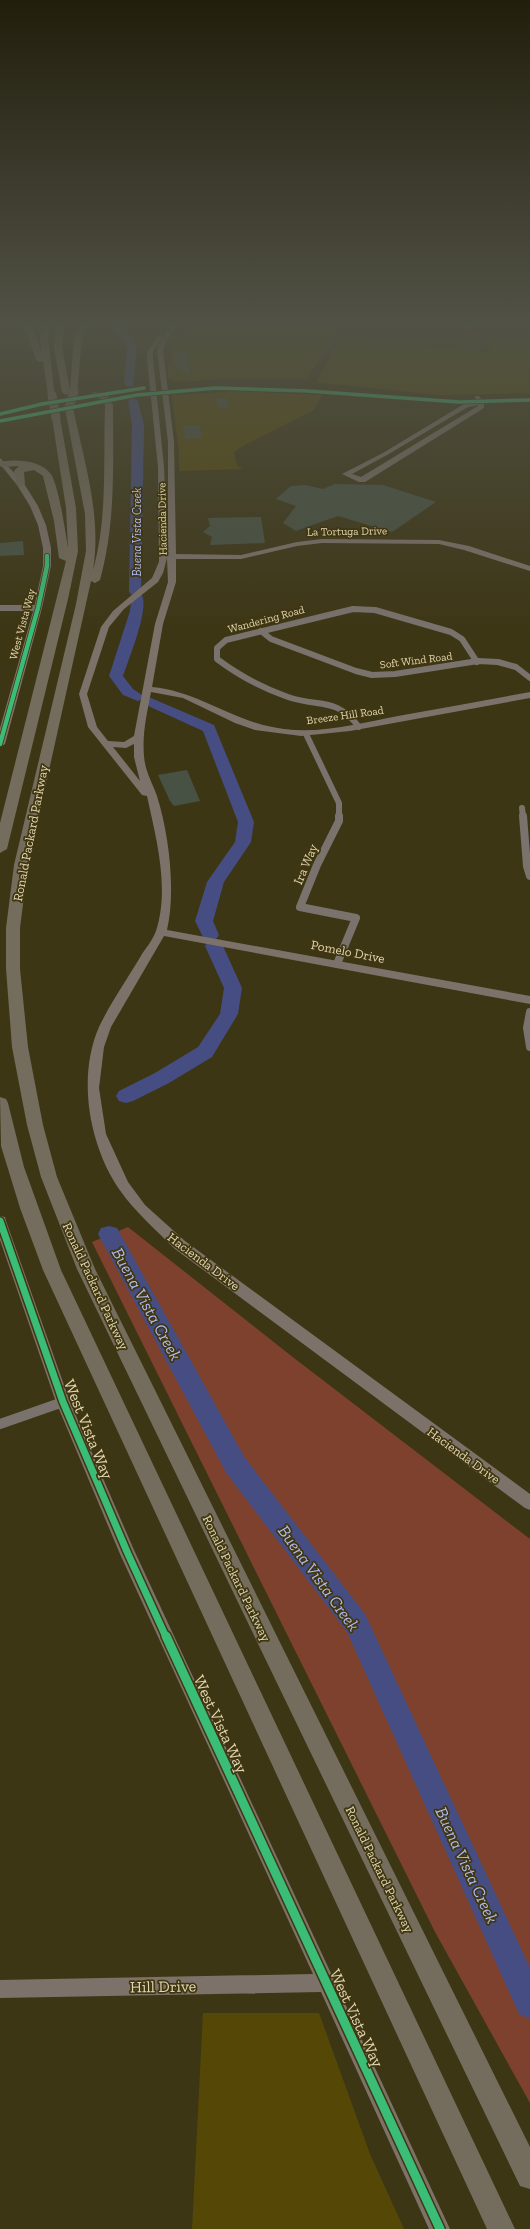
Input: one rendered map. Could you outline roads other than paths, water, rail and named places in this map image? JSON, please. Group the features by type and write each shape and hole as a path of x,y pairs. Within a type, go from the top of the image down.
{"highway":[{"name":"Ronald Packard Parkway","path":"0,849 66,590 73,551 71,508 57,425"},
{"name":"Ronald Packard Parkway","path":"72,425 92,533 89,569 82,604 21,865 13,928 14,976 20,1048 27,1092 49,1176 86,1269 530,2176"},
{"path":"82,604 94,583 105,549 107,533 108,425"},
{"path":"1,462 37,467 42,470 50,481 63,540 66,590"},
{"path":"20,484 19,471 21,469 37,467"},
{"path":"0,1103 14,1162 32,1218 52,1270 501,2229"}],"main road":[{"name":"Hacienda Drive","path":"157,425 167,556 172,582 158,624 139,737 139,757 143,777 152,796 157,819 162,844 167,893 165,915 161,932 105,1027 98,1048 93,1088 100,1134 110,1162 123,1185 141,1208 180,1246 261,1303 530,1503"},
{"name":"Hacienda Drive","path":"157,819 139,784 105,744 93,727 84,694 104,628 110,618 122,605 153,583 158,576 167,556 172,466 168,425"},
{"path":"433,425 385,454 346,474 362,480 452,425"},
{"name":"West Vista Way","path":"0,744 3,725 38,608 47,566 42,525 34,506 20,484 1,462"},
{"name":"La Tortuga Drive","path":"167,556 223,558 241,557 297,544 322,541 439,542 466,548 530,569"},
{"name":"Breeze Hill Road","path":"146,689 163,690 190,697 225,716 249,726 270,731 306,734 359,727 530,694"},
{"path":"105,744 126,745 139,737"},
{"name":"Pomelo Drive","path":"161,932 530,1000"},
{"name":"West Vista Way","path":"0,1221 63,1402 128,1554 440,2229"},
{"name":"Hill Drive","path":"0,1989 327,1983"}],"street":[{"path":"0,608 38,608"},
{"name":"Wandering Road","path":"359,727 350,714 341,707 323,702 295,699 227,668 217,659 217,648 226,640 348,610 367,609 452,632 462,639 477,662"},
{"name":"Soft Wind Road","path":"261,631 271,638 369,675 387,675 477,662 506,664 525,672 530,678"},
{"name":"Ira Way","path":"306,734 339,803 339,820 317,865 300,907 356,918 337,964"},
{"path":"522,808 527,866 530,876"},
{"path":"530,1012 527,1028 530,1047"},
{"path":"0,1424 63,1402"}],"waterway":[{"name":"Buena Vista Creek","path":"136,592 138,425"},
{"name":"Buena Vista Creek","path":"137,597 137,611 116,676 128,692 138,697"},
{"name":"Buena Vista Creek","path":"151,702 209,728 246,822 243,842 216,882 204,921 210,935"},
{"name":"Buena Vista Creek","path":"126,1096 162,1078 205,1052 229,1014 233,988 214,946"},
{"name":"Buena Vista Creek","path":"109,1234 236,1466 356,1623 530,2003"}]}
